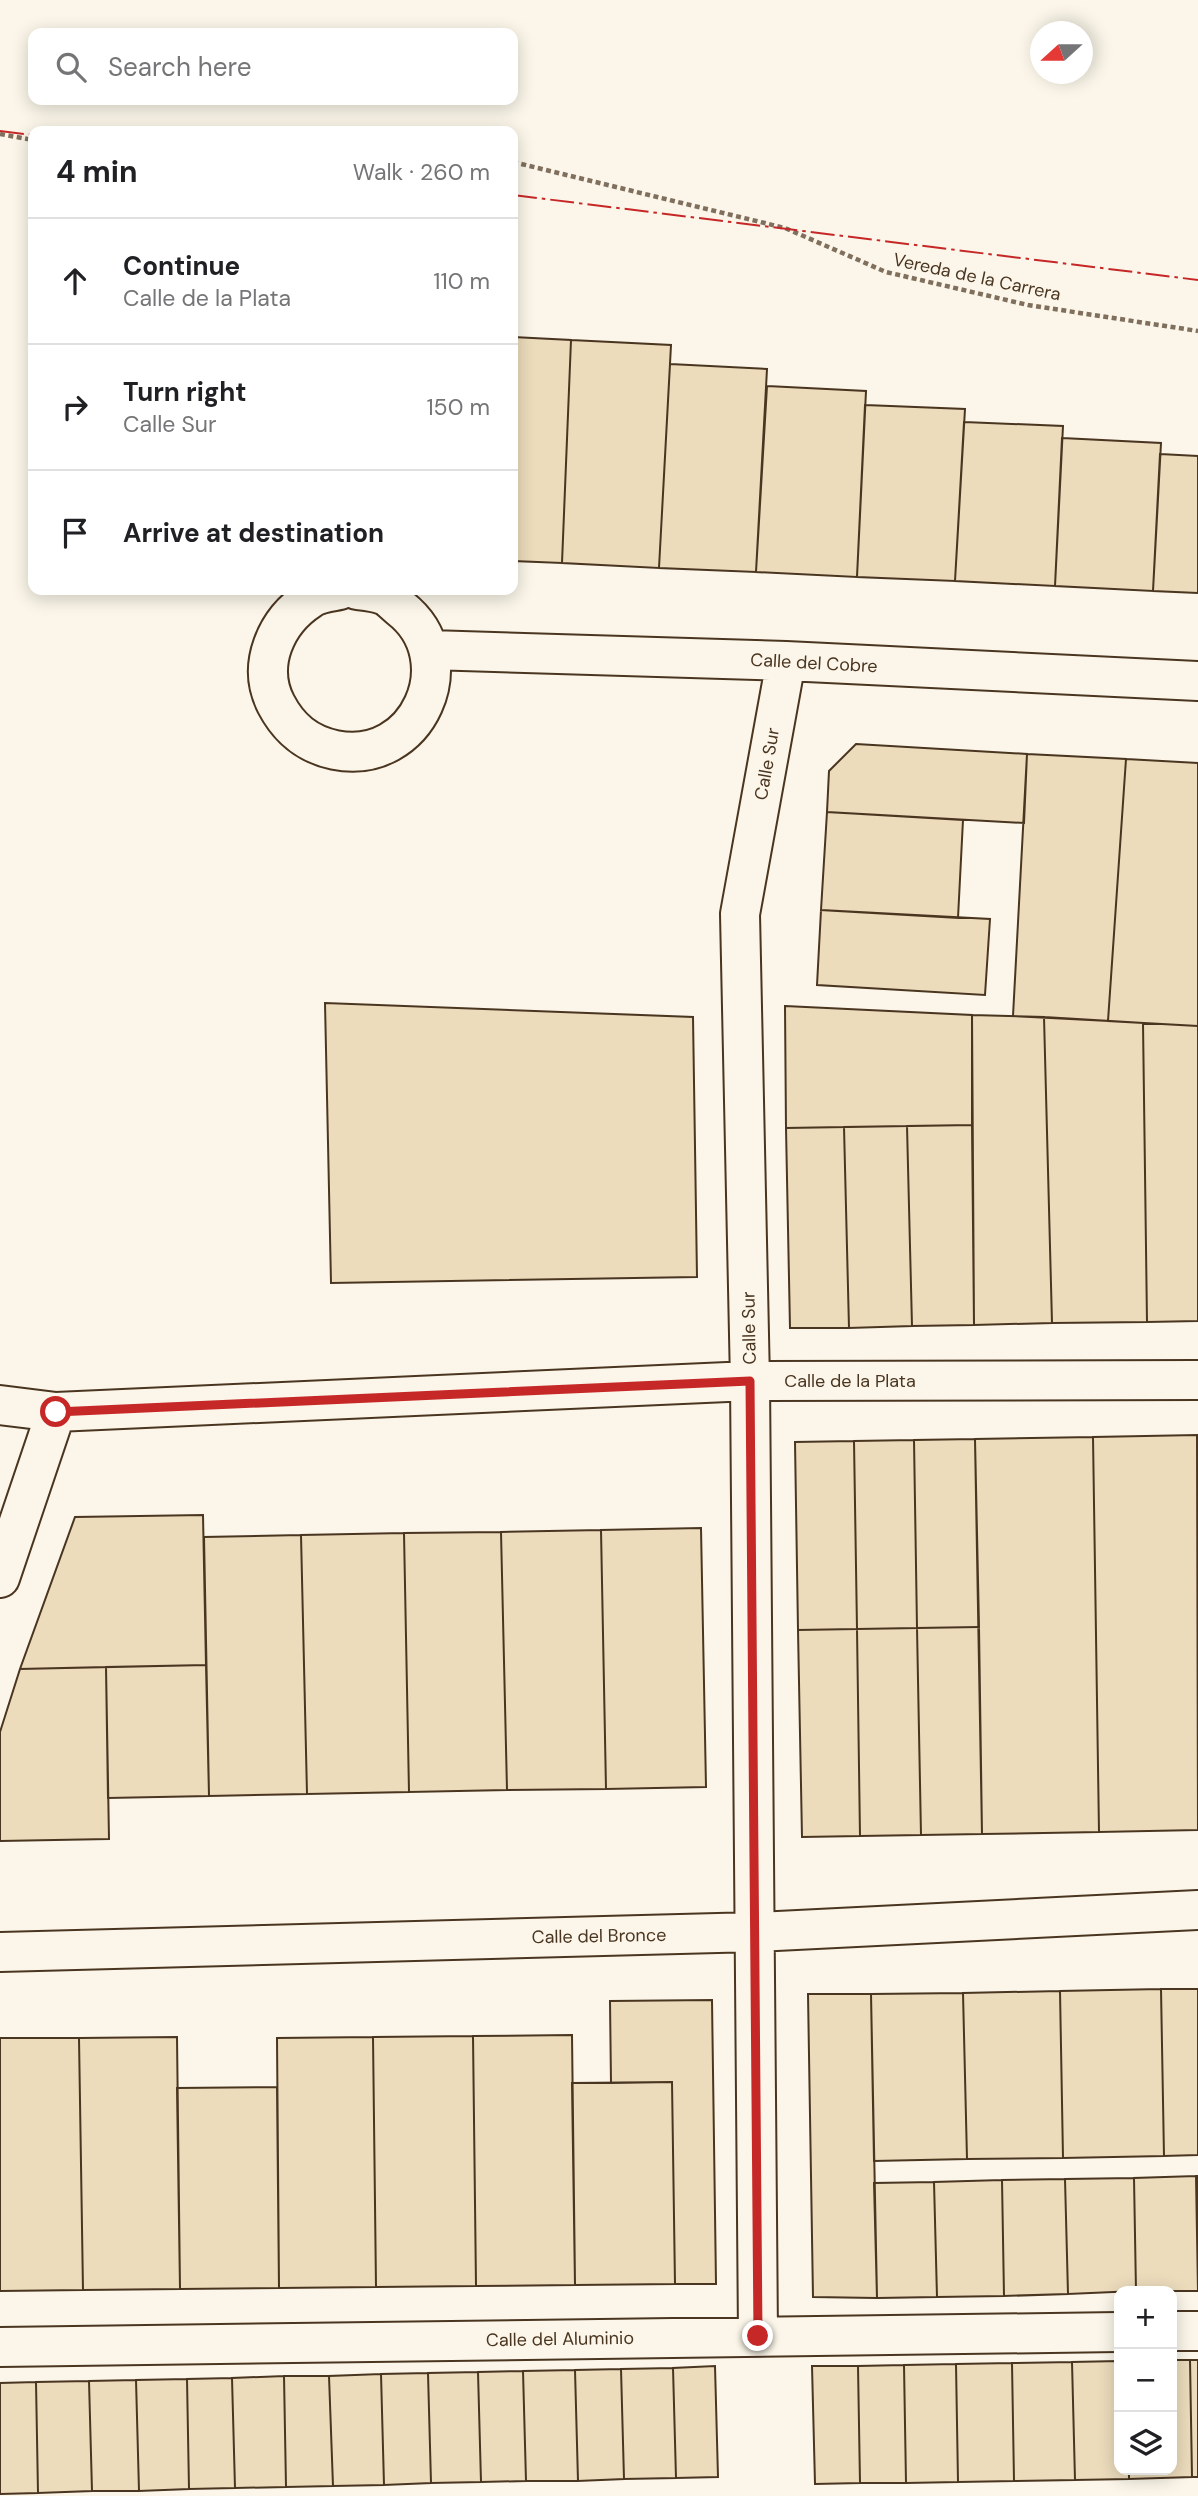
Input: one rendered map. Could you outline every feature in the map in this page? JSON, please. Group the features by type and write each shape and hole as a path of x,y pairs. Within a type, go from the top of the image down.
{"street":[{"path":"320,595 312,597 284,620 268,654 269,691 286,724 316,746 352,754 388,745 416,721 431,688 430,650 413,617 384,595"},
{"name":"Calle del Cobre","path":"430,650 786,661 1198,681"},
{"name":"Calle Sur","path":"758,2336 750,1381 740,914 786,661"},
{"name":"Calle de la Plata","path":"0,1405 56,1412 750,1381 1198,1380"},
{"path":"0,1578 56,1412"},
{"name":"Calle del Bronce","path":"0,1952 756,1932 1198,1910"},
{"path":"1177,2331 1198,2331"},
{"name":"Calle del Aluminio","path":"0,2347 1114,2332"}],"path":[{"path":"0,134 28,139"},
{"name":"Vereda de la Carrera","path":"518,163 785,228 886,272 1028,305 1198,331"}],"building":[{"path":"518,337 571,340 562,563 518,561"},
{"path":"571,340 671,345 659,568 562,563"},
{"path":"670,364 767,369 756,572 659,568"},
{"path":"767,386 866,391 857,577 756,572"},
{"path":"865,405 965,409 955,581 857,577"},
{"path":"964,422 1063,426 1055,586 955,581"},
{"path":"1062,438 1161,443 1153,591 1055,586"},
{"path":"1160,454 1198,456 1198,593 1153,591"},
{"path":"856,744 1027,754 1024,823 827,812 829,771"},
{"path":"1027,754 1126,759 1108,1021 1013,1016"},
{"path":"1126,759 1198,763 1198,1026 1108,1021"},
{"path":"827,812 963,820 958,918 821,910"},
{"path":"821,910 990,919 985,995 817,985"},
{"path":"325,1003 693,1017 697,1277 331,1283"},
{"path":"785,1006 972,1015 972,1125 786,1128"},
{"path":"972,1015 1044,1017 1052,1323 974,1325"},
{"path":"1044,1017 1143,1023 1147,1322 1052,1323"},
{"path":"1143,1023 1198,1026 1198,1321 1147,1322"},
{"path":"972,1125 974,1325 912,1326 907,1126"},
{"path":"907,1126 912,1326 849,1328 844,1127"},
{"path":"844,1127 849,1328 790,1328 786,1128"},
{"path":"1197,1435 1198,1830 1099,1832 1093,1437"},
{"path":"1093,1437 1099,1832 982,1834 975,1439"},
{"path":"975,1439 979,1627 917,1628 914,1440"},
{"path":"914,1440 917,1628 857,1629 854,1441"},
{"path":"854,1441 857,1629 798,1630 795,1442"},
{"path":"203,1515 206,1665 20,1669 75,1517"},
{"path":"701,1528 706,1787 606,1789 601,1530"},
{"path":"601,1530 606,1789 507,1790 501,1532"},
{"path":"501,1532 507,1790 409,1792 404,1533"},
{"path":"404,1533 409,1792 307,1794 301,1535"},
{"path":"301,1535 307,1794 209,1796 204,1537"},
{"path":"979,1627 982,1834 921,1835 917,1628"},
{"path":"917,1628 921,1835 860,1836 857,1629"},
{"path":"857,1629 860,1836 802,1837 798,1630"},
{"path":"206,1665 209,1796 108,1798 106,1667"},
{"path":"106,1667 109,1839 0,1841 0,1732 20,1669"},
{"path":"1161,1989 1198,1989 1198,2155 1164,2156"},
{"path":"1161,1989 1164,2156 1063,2158 1060,1991"},
{"path":"1060,1991 1063,2158 967,2159 963,1993"},
{"path":"963,1993 967,2159 874,2161 871,1994"},
{"path":"808,1994 871,1994 877,2298 813,2297"},
{"path":"712,2000 716,2284 675,2284 672,2082 611,2083 610,2001"},
{"path":"572,2035 575,2285 476,2286 473,2036"},
{"path":"473,2036 476,2286 376,2287 373,2037"},
{"path":"177,2037 180,2289 83,2290 79,2038"},
{"path":"373,2037 376,2287 279,2288 277,2038"},
{"path":"0,2038 79,2038 83,2290 0,2291"},
{"path":"672,2082 675,2284 575,2285 572,2083"},
{"path":"277,2087 279,2288 180,2289 177,2088"},
{"path":"1196,2176 1198,2291 1177,2291 1177,2286 1136,2286 1134,2178"},
{"path":"1196,2176 1198,2176 1198,2246"},
{"path":"1134,2178 1136,2286 1114,2286 1114,2292 1068,2294 1065,2179"},
{"path":"1065,2179 1068,2294 1004,2296 1002,2180"},
{"path":"1002,2180 1004,2296 937,2297 934,2182"},
{"path":"934,2182 937,2297 877,2298 874,2183"},
{"path":"1177,2360 1190,2360 1192,2477 1129,2479 1129,2475 1177,2475"},
{"path":"1190,2360 1198,2360 1198,2477 1192,2477"},
{"path":"1114,2361 1114,2475 1129,2475 1129,2479 1075,2480 1072,2362"},
{"path":"1072,2362 1075,2480 1014,2481 1012,2363"},
{"path":"1012,2363 1014,2481 958,2482 956,2364"},
{"path":"956,2364 958,2482 906,2483 904,2365"},
{"path":"904,2365 906,2483 860,2483 858,2366"},
{"path":"715,2366 718,2477 676,2478 673,2368"},
{"path":"812,2366 858,2366 860,2483 815,2484"},
{"path":"673,2368 676,2478 624,2479 621,2369"},
{"path":"621,2369 624,2479 578,2481 575,2370"},
{"path":"575,2370 578,2481 526,2481 523,2371"},
{"path":"523,2371 526,2481 481,2482 478,2372"},
{"path":"478,2372 481,2482 431,2483 428,2373"},
{"path":"428,2373 431,2483 384,2485 381,2374"},
{"path":"381,2374 384,2485 333,2486 329,2376"},
{"path":"284,2376 286,2487 235,2488 232,2378"},
{"path":"284,2376 329,2376 333,2486 286,2487"},
{"path":"232,2378 235,2488 189,2489 187,2379"},
{"path":"187,2379 189,2489 139,2491 136,2380"},
{"path":"136,2380 139,2491 92,2491 89,2381"},
{"path":"89,2381 92,2491 38,2493 36,2382"},
{"path":"36,2382 38,2493 0,2494 0,2383"}],"power":[{"path":"0,131 28,134"},
{"path":"518,196 1198,280"}],"route":[{"path":"56,1412 750,1381 758,2336"}]}
